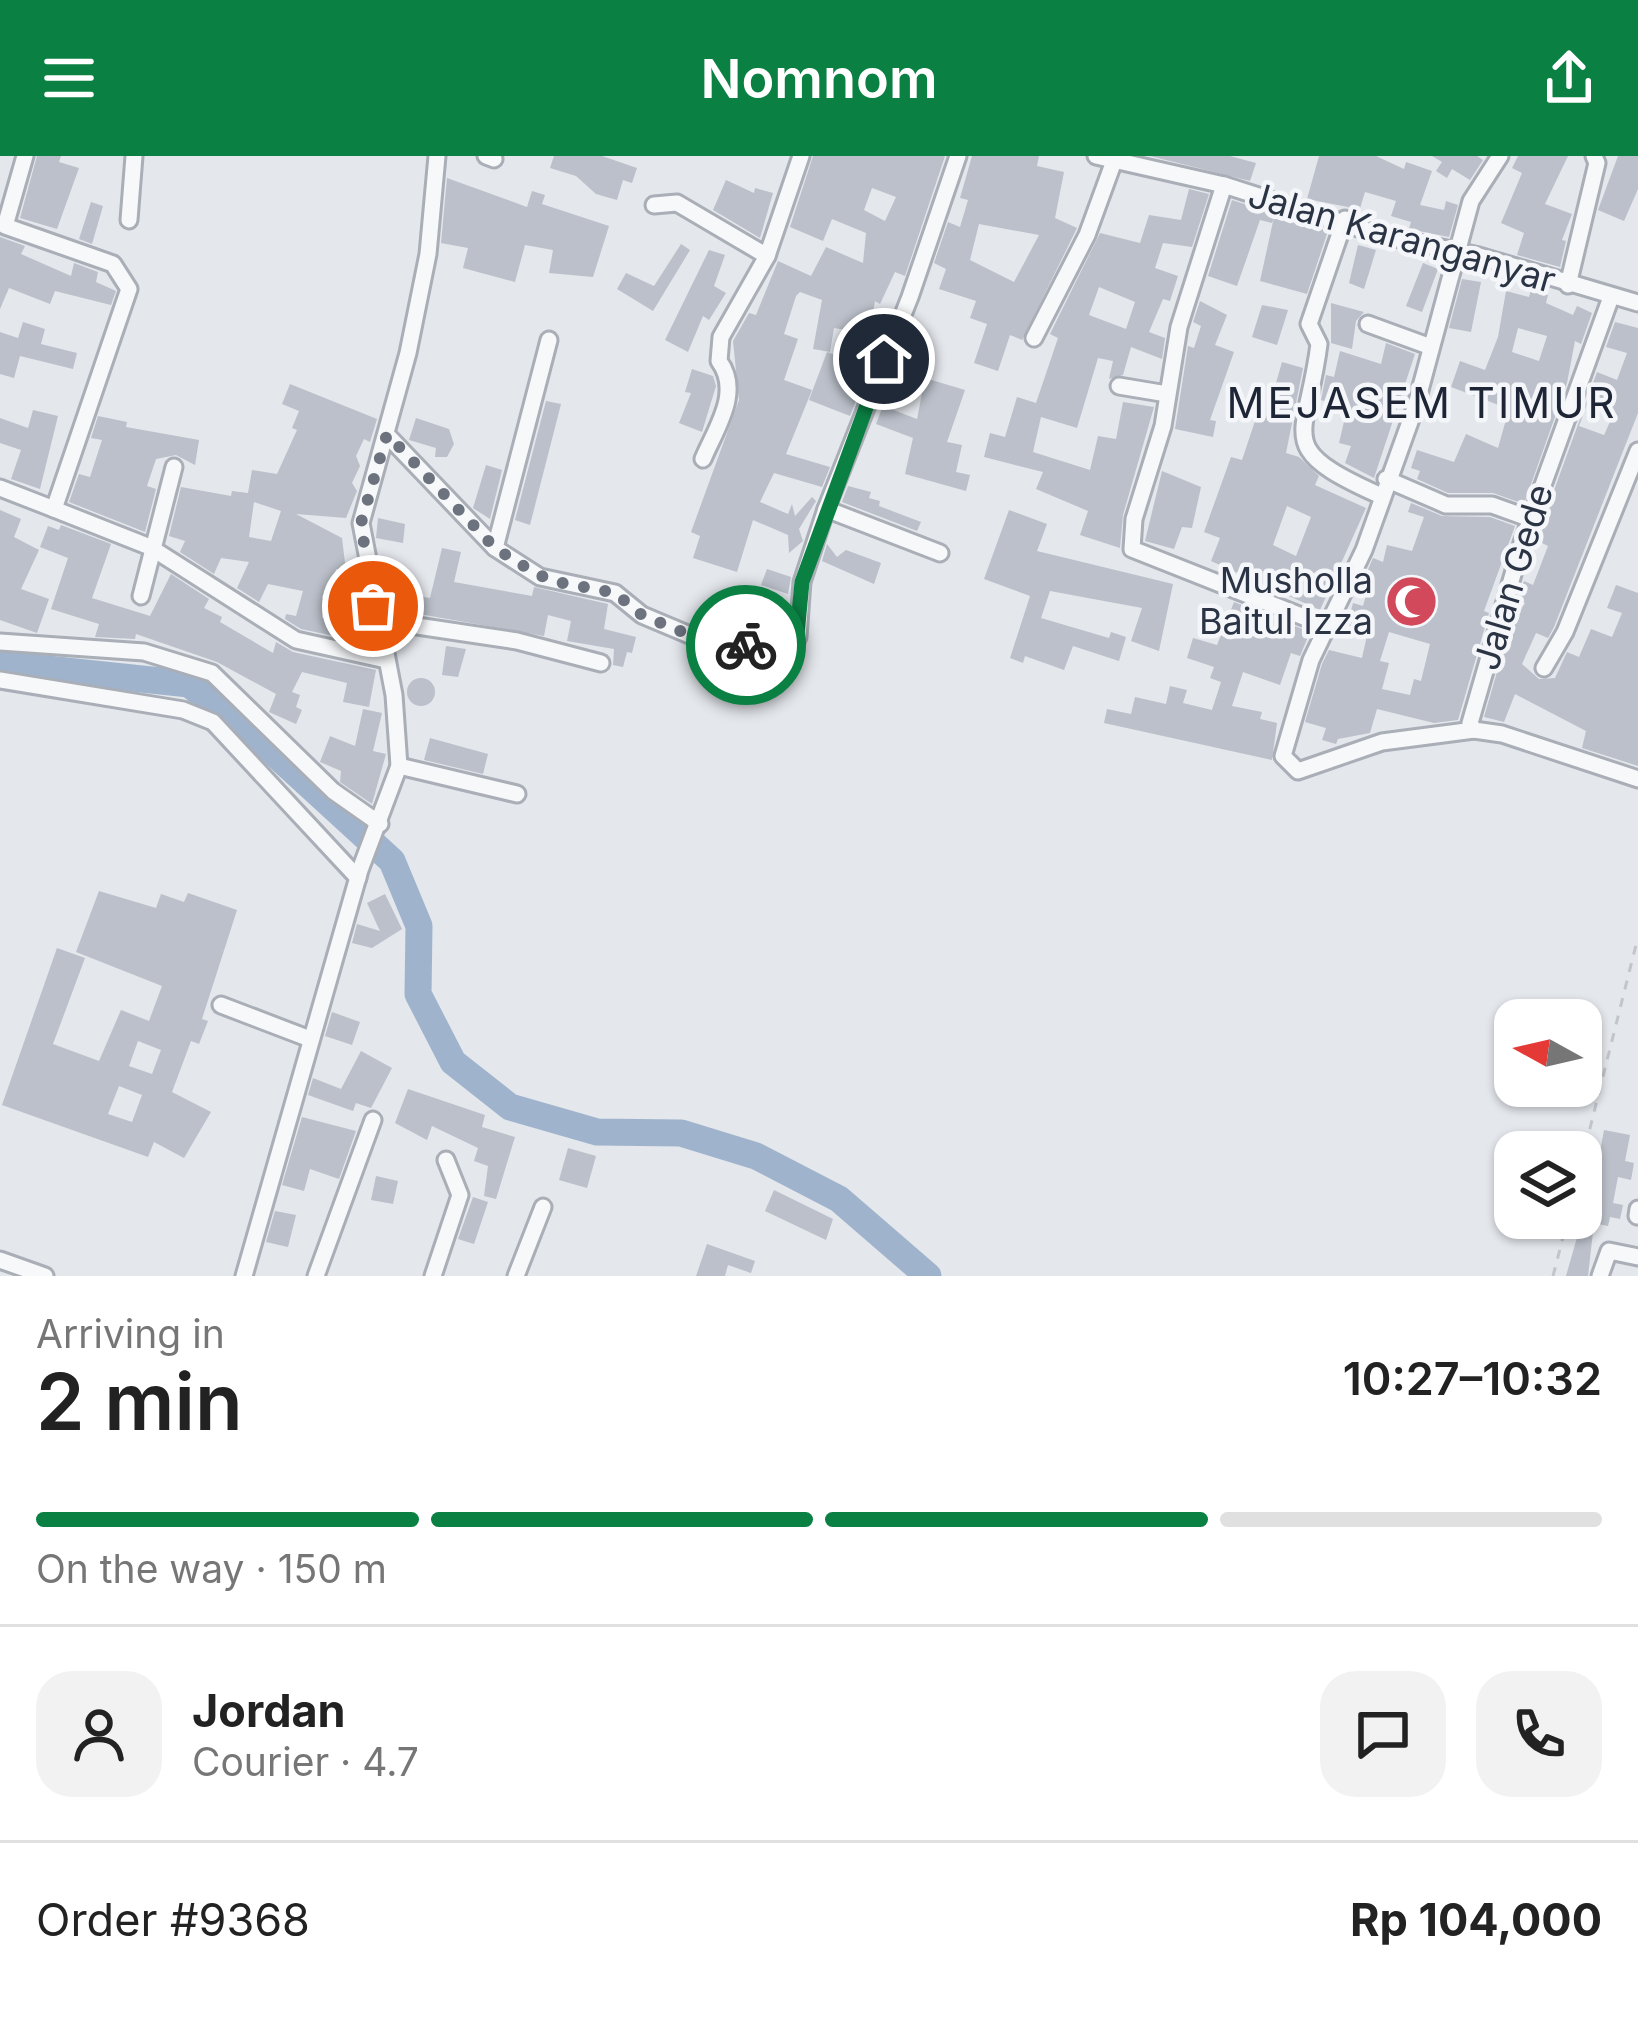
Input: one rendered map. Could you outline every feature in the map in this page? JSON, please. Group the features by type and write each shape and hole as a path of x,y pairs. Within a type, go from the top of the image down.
{"street":[{"path":"25,156 5,226 113,264 129,289 54,509"},
{"path":"129,220 134,156"},
{"path":"244,1276 359,874 400,766 400,728 361,523 424,274 437,156"},
{"path":"703,459 730,391 729,375 719,361 721,338 766,256 801,156"},
{"path":"387,434 495,548 552,581 615,593 642,615 692,636 790,651 798,637 802,582 826,508 910,297 958,156"},
{"path":"1500,156 1472,201 1431,347 1364,550 1324,625 1285,746 1286,764 1298,771 1382,742 1472,727 1638,779"},
{"path":"1568,285 1597,163 1594,156"},
{"path":"1034,338 1087,235 1105,158"},
{"name":"Jalan Karanganyar","path":"1105,158 1151,162 1345,219 1377,234 1456,251 1638,303"},
{"path":"1224,185 1179,327 1163,426 1134,519 1135,553 1324,625"},
{"path":"654,205 677,203 766,256"},
{"path":"1345,219 1309,324 1319,344 1300,427 1316,463 1446,505 1492,505 1531,518"},
{"name":"Jalan Gede","path":"1472,727 1531,518 1611,297"},
{"path":"1368,324 1431,347"},
{"path":"495,548 549,340"},
{"path":"1118,386 1167,394"},
{"path":"1544,668 1565,632 1638,451"},
{"path":"141,596 149,547 174,467"},
{"path":"0,488 149,547 296,640 386,660"},
{"path":"826,508 940,553"},
{"path":"332,602 601,663"},
{"path":"0,642 144,652 212,673 333,791 378,827"},
{"path":"0,680 183,710 213,722 359,874"},
{"path":"400,766 517,794"},
{"path":"221,1005 310,1039"},
{"path":"316,1276 373,1120"},
{"path":"433,1276 460,1195 446,1160"},
{"path":"516,1276 542,1207"},
{"path":"1600,1276 1609,1251 1638,1257"},
{"path":"0,1260 45,1276"}],"path":[{"path":"1589,1131 1638,937"},
{"path":"1553,1276 1563,1239"}],"building":[{"path":"37,156 61,156 59,162 79,168 57,229 20,218"},
{"path":"554,156 602,156 637,168 632,183 623,180 617,200 596,194 576,176 550,168"},
{"path":"813,156 945,156 905,276 895,272 880,304 875,301 869,334 834,328 830,352 813,349 822,300 800,292 796,296 784,334 798,339 784,380 812,390 786,454 830,467 822,487 774,473 760,502 788,514 792,504 795,516 812,497 816,501 799,529 803,541 789,553 788,535 753,520 737,572 693,558 700,536 691,532 739,400 733,341 749,313 756,315 778,261 811,276 826,247 863,263 866,233 832,219 823,241 790,227","holes":["872,188 896,197 885,221 864,210"]},
{"path":"972,156 1039,156 1037,166 1064,172 1055,218 1077,228 1022,340 1010,335 998,371 974,363 987,324 970,318 976,301 939,289 946,269 934,263 948,222 960,227 968,200 960,198","holes":["979,224 1039,235 1014,282 970,260"]},
{"path":"1150,156 1230,156 1256,163 1250,181"},
{"path":"1319,156 1376,156 1404,169 1406,162 1432,171 1420,205 1444,210 1446,201 1458,205 1449,237 1409,229 1411,222 1391,216 1396,201 1365,192 1358,215 1348,207 1307,199"},
{"path":"1432,156 1483,160 1470,180 1452,169 1447,178 1436,171 1442,162"},
{"path":"1518,156 1568,156 1545,204 1572,214 1562,240 1566,241 1560,267 1517,255 1524,233 1501,223 1522,173 1512,168"},
{"path":"1618,156 1638,156 1638,189 1624,221 1598,210"},
{"path":"447,178 527,207 532,191 545,195 542,204 609,226 593,277 549,273 553,250 525,245 515,282 463,268 468,248 441,243"},
{"path":"726,180 754,193 755,188 773,193 760,238 713,210"},
{"path":"1189,189 1209,194 1192,247 1163,243 1155,268 1178,276 1170,301 1163,299 1149,332 1165,338 1162,359 1131,347 1123,375 1109,379 1113,361 1098,358 1077,428 1041,417 1033,452 1090,470 1098,436 1116,439 1123,402 1154,407 1123,515 1120,548 1080,535 1088,511 1036,489 1043,472 984,457 990,433 1005,437 1017,397 1036,403 1058,338 1050,334 1100,233 1140,243 1149,215 1181,220","holes":["1099,287 1135,302 1126,329 1089,315"]},
{"path":"1232,200 1328,231 1307,294 1260,281 1274,217 1272,223 1260,220 1237,286 1208,276"},
{"path":"91,202 103,206 92,244 79,239"},
{"path":"0,237 25,246 21,254 71,276 74,263 98,272 96,282 116,291 111,305 55,291 50,304 9,288 0,309"},
{"path":"681,244 690,250 653,311 617,289 626,273 654,286"},
{"path":"1358,245 1376,250 1364,289 1349,283"},
{"path":"709,250 725,255 714,286 726,293 709,320 703,316 688,352 665,340"},
{"path":"1423,263 1438,269 1422,312 1406,306"},
{"path":"1462,279 1481,282 1471,332 1449,328"},
{"path":"1531,290 1548,295 1546,303 1573,315 1577,306 1592,313 1581,344 1575,341 1567,383 1524,504 1493,493 1448,493 1417,479 1420,471 1411,468 1417,450 1454,462 1466,434 1498,448 1509,409 1451,387 1460,361 1485,370 1498,337 1506,291 1529,297","holes":["1518,328 1547,336 1539,361 1512,352"]},
{"path":"1200,301 1227,315 1215,345 1234,352 1210,420 1216,421 1213,437 1175,429 1188,346 1194,348 1201,326 1193,322"},
{"path":"1331,303 1364,312 1356,321 1352,349 1331,343"},
{"path":"1262,305 1288,310 1277,345 1252,337"},
{"path":"23,322 45,329 41,344 77,353 73,369 20,356 14,378 0,374 0,332 18,338"},
{"path":"1615,322 1638,328 1638,413 1554,627 1548,638 1536,633 1522,664 1539,679 1555,678 1567,652 1579,657 1591,629 1612,637 1622,613 1607,608 1616,585 1638,593 1638,766 1582,748 1586,731 1515,694 1504,722 1484,717 1510,627 1525,603 1518,600 1524,581 1533,585 1548,546 1536,540 1597,372 1617,380 1627,353 1606,347","holes":["1588,402 1614,413 1604,435 1579,426"]},
{"path":"1386,343 1415,354 1374,478 1345,463 1351,446 1339,443 1347,409 1321,400 1326,375 1334,377 1340,351 1381,364"},
{"path":"827,352 869,367 850,416 809,400"},
{"path":"1282,362 1303,368 1286,453 1299,457 1319,476 1315,485 1366,508 1320,610 1211,561 1220,538 1204,532 1231,457 1242,460 1257,415 1266,418","holes":["1287,506 1311,517 1296,556 1273,545"]},
{"path":"692,369 713,376 716,386 702,432 679,423 691,393 685,392"},
{"path":"925,378 965,390 947,442 962,445 956,472 970,475 966,491 905,474 913,438 876,424 883,406 917,419"},
{"path":"290,384 377,419 370,442 364,439 356,456 360,466 352,483 357,491 346,518 296,514 342,538 346,571 336,569 330,590 322,596 322,618 346,624 348,616 365,617 362,642 301,629 285,619 286,614 296,616 303,591 268,584 259,602 237,588 249,562 221,558 214,574 180,552 185,541 169,536 181,487 231,496 232,491 248,493 252,470 277,474 297,430 292,428 299,411 282,404","holes":["254,502 281,511 271,541 249,537"]},
{"path":"546,401 561,404 530,525 515,520"},
{"path":"33,410 58,416 40,489 11,479 21,450 0,443 0,418 28,428"},
{"path":"98,416 127,422 126,427 199,440 195,465 176,455 156,459 147,486 156,489 145,532 69,502 79,474 90,477 102,440 91,438"},
{"path":"416,418 449,429 454,444 447,457 435,457 436,448 409,440"},
{"path":"486,465 502,470 490,519 473,508"},
{"path":"1162,471 1201,487 1192,528 1182,527 1174,549 1145,541"},
{"path":"848,486 871,492 869,498 880,501 879,506 921,522 917,531 842,502"},
{"path":"1411,503 1442,516 1490,517 1515,526 1484,611 1489,613 1458,720 1434,723 1377,709 1370,733 1338,739 1336,744 1322,740 1326,728 1305,722 1322,664 1329,650 1362,658 1368,631 1347,625 1353,603 1363,606 1369,584 1363,581 1373,558 1383,562 1387,545 1412,551 1424,517 1408,512","holes":["1389,632 1430,644 1421,681 1414,679 1410,695 1382,689 1389,663 1380,661"]},
{"path":"0,510 21,519 14,537 39,550 21,589 49,599 37,633 0,620"},
{"path":"1009,510 1047,524 1037,551 1173,584 1159,651 1131,641 1142,608 1050,591 1041,618 1109,638 1111,632 1126,637 1119,661 1073,646 1064,670 1025,656 1023,663 1010,658 1030,596 984,579"},
{"path":"378,518 405,524 403,543 376,538"},
{"path":"61,525 111,544 92,598 150,616 171,574 209,599 204,608 222,617 220,622 273,653 276,642 293,652 376,670 369,707 343,702 347,683 302,672 292,692 300,695 296,707 302,710 296,724 269,712 276,694 217,662 136,634 135,639 95,637 99,624 51,609 68,558 40,547 48,526 59,530"},
{"path":"827,544 837,557 846,550 881,563 874,584 822,561"},
{"path":"442,548 461,552 454,582 532,596 534,587 608,604 604,629 636,637 632,653 627,652 623,667 613,665 614,649 567,641 571,621 548,615 544,636 408,612 411,595 430,598"},
{"path":"767,569 791,577 788,594 761,585"},
{"path":"1234,602 1310,632 1300,656 1291,653 1280,685 1243,672 1232,706 1262,712 1260,719 1277,723 1272,760 1104,723 1107,709 1131,714 1135,697 1166,704 1170,686 1187,690 1183,703 1212,710 1221,682 1210,678 1214,667 1187,658 1193,638 1217,645"},
{"path":"446,646 466,649 458,677 442,675"},
{"path":"421,678 431,682 435,692 431,702 421,706 411,702 407,692 411,682"},
{"path":"363,709 382,713 373,751 386,754 372,804 340,782 341,771 320,762 330,736 355,746"},
{"path":"430,738 488,754 483,774 424,760"},
{"path":"99,891 156,908 161,894 184,902 188,893 237,910 202,1019 208,1021 199,1044 191,1041 172,1092 211,1112 184,1158 154,1142 148,1157 2,1105 57,948 85,958 53,1044 99,1061 121,1010 149,1021 162,986 76,952","holes":["138,1041 161,1050 152,1074 129,1066","119,1086 142,1095 132,1122 108,1114"]},
{"path":"385,894 402,929 372,948 352,943 357,924 380,931 367,903"},
{"path":"332,1012 360,1022 352,1045 325,1036"},
{"path":"361,1051 392,1068 371,1108 356,1103 353,1111 308,1095 313,1078 341,1089"},
{"path":"408,1089 485,1115 482,1127 515,1137 496,1199 484,1196 488,1166 474,1161 478,1148 432,1126 427,1140 395,1123"},
{"path":"302,1117 356,1131 339,1179 310,1169 304,1191 282,1185"},
{"path":"1604,1130 1630,1135 1625,1161 1634,1163 1631,1180 1618,1177 1613,1203 1623,1205 1620,1219 1610,1217 1608,1226 1602,1225"},
{"path":"568,1148 596,1156 587,1188 559,1180"},
{"path":"376,1176 398,1181 393,1204 371,1200"},
{"path":"774,1190 833,1219 826,1240 765,1211"},
{"path":"473,1197 488,1202 474,1244 458,1239"},
{"path":"275,1211 296,1215 288,1247 266,1242"},
{"path":"1577,1239 1592,1239 1588,1276 1566,1276"},
{"path":"707,1244 755,1261 751,1273 728,1265 725,1276 696,1276"}],"waterway":[{"path":"0,664 189,684 263,743 392,861 419,926 418,994 453,1062 510,1107 597,1132 681,1133 756,1156 839,1199 928,1276"}],"way so far":[{"path":"373,606 361,523 387,434 495,548 540,577 615,593 656,623 692,636 746,645"}],"place":[{"name":"Musholla Baitul Izza","path":"1412,601"}],"district":[{"name":"MEJASEM TIMUR","path":"1422,402"}],"route":[{"path":"746,645 790,651 796,645 802,582 884,359"}]}
